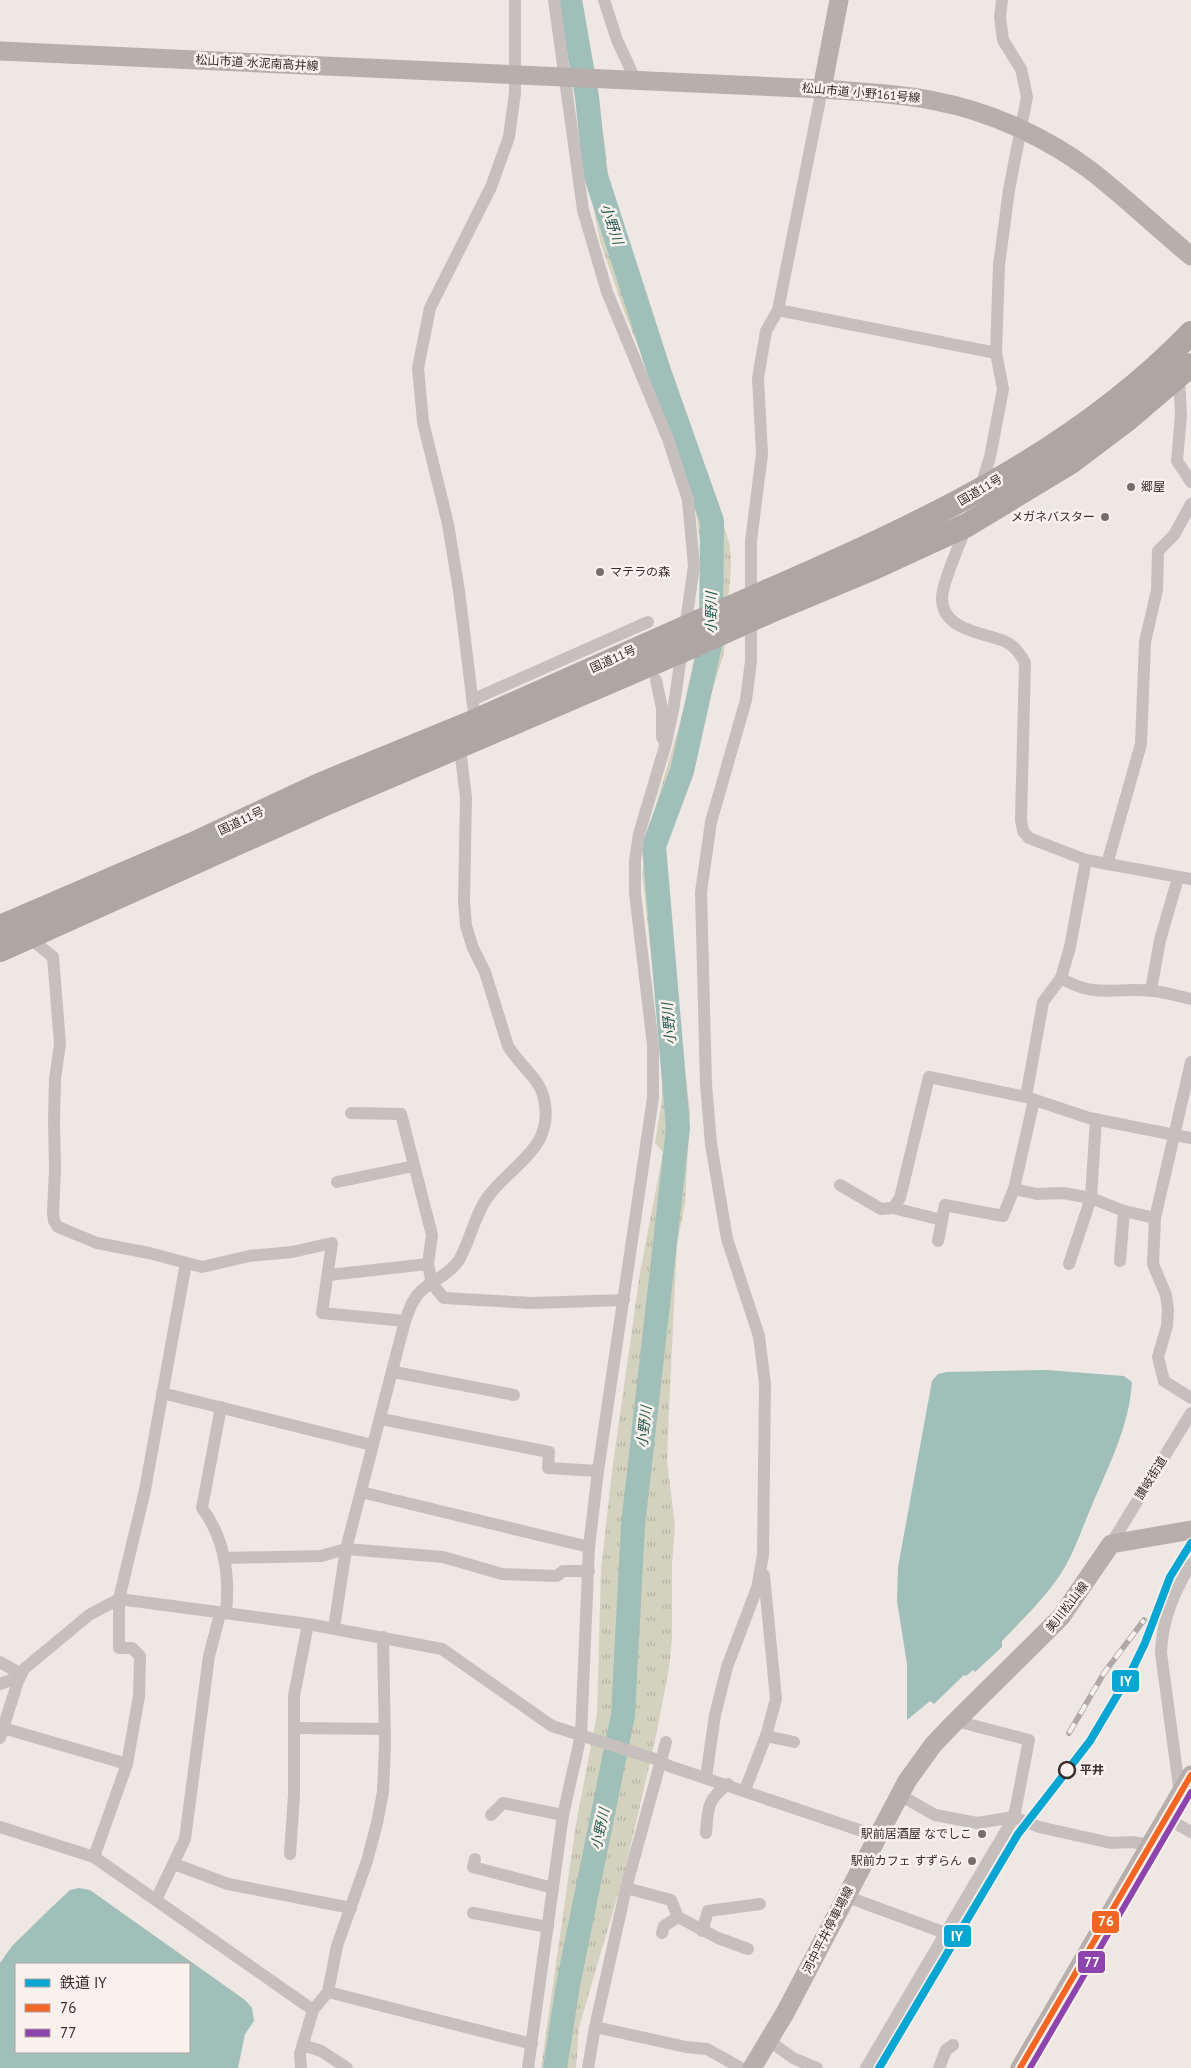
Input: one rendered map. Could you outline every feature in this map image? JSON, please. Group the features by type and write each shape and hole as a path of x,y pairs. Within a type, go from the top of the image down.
{"highway":[{"name":"国道11号","path":"767,602 869,570 966,525 1071,462 1178,368 1191,333"},
{"name":"国道11号","path":"13,929 460,748 690,636 767,602 979,492 1178,368"},
{"name":"国道11号","path":"0,950 13,929 474,710 690,636"}],"street":[{"path":"334,1628 346,1549 372,1445 381,1419 406,1321 413,1301 421,1291 448,1273 459,1260 477,1214 487,1198 537,1146 543,1134 546,1120 544,1096 538,1084 513,1056 508,1046 485,972 473,948 466,926 464,902 466,798 460,748 474,710 453,553 423,422 418,368 430,308 491,187 509,137 515,93 516,0"},
{"path":"528,2068 563,1815 584,1736 589,1547 598,1471 650,1129 654,1070 651,1018 635,893 635,861 639,834 666,743 690,636 694,566 688,500 668,438 607,292 583,210 567,77 554,0"},
{"path":"604,0 617,40 636,81"},
{"path":"745,1790 766,1736 776,1700 766,1618 763,1555 765,1384 759,1336 727,1239 711,1144 706,1084 700,892 711,822 741,718 752,661 751,541 762,454 758,378 766,331 778,310 839,0"},
{"path":"1002,0 1000,17 1003,40 1022,69 1027,97 1009,190 999,265 996,353 1003,389 990,457 942,597 945,613 957,625 1005,641 1020,654 1025,663 1021,820 1023,831 1029,838 1086,860 1191,879"},
{"name":"松山市道 水泥南高井線","path":"0,51 514,75"},
{"name":"松山市道 小野161号線","path":"514,75 822,89 896,94 936,101 979,113 1057,149 1089,170 1191,256"},
{"path":"778,310 996,353"},
{"path":"1178,368 1181,415 1177,461 1191,482"},
{"path":"1107,864 1141,744 1145,642 1157,590 1158,552 1174,535 1191,504"},
{"path":"474,710 648,622"},
{"path":"656,680 662,708 662,737 666,743"},
{"path":"938,1241 945,1205 1003,1216 1014,1189 1030,1098 1043,1002 1061,978 1070,947 1086,860"},
{"path":"1151,990 1160,940 1178,878"},
{"path":"13,929 53,957 60,1044 54,1104 54,1221 58,1227 97,1243 149,1253 202,1267 249,1256 292,1252 332,1243 329,1275 322,1313 406,1321"},
{"path":"1061,978 1073,986 1094,991 1151,990 1191,999"},
{"path":"1191,1062 1155,1218 1153,1264 1166,1295 1168,1310 1167,1326 1158,1357 1164,1381 1191,1398"},
{"path":"893,1208 900,1198 929,1077 1030,1098 1096,1119 1191,1138"},
{"path":"351,1113 401,1114 432,1235 428,1264 432,1284 444,1298 532,1303 624,1300"},
{"path":"1069,1264 1090,1198 1096,1119"},
{"path":"337,1182 414,1166"},
{"path":"840,1185 881,1209 893,1208 942,1220"},
{"path":"1014,1189 1037,1194 1062,1193 1090,1198 1124,1211 1155,1218"},
{"path":"1120,1261 1124,1211"},
{"path":"94,1857 127,1764 139,1696 140,1656 132,1648 119,1648 120,1599 145,1490 186,1263"},
{"path":"329,1275 428,1264"},
{"path":"394,1372 514,1395"},
{"path":"162,1393 221,1406 372,1445"},
{"path":"156,1900 184,1839 209,1656 223,1613 228,1587 219,1536 202,1508 221,1406"},
{"name":"讃岐街道","path":"1111,1544 1191,1413"},
{"path":"381,1419 549,1452 548,1468 598,1471"},
{"path":"361,1492 589,1547"},
{"path":"1111,1544 1191,1530"},
{"name":"美川松山線","path":"956,1721 1061,1617 1111,1544"},
{"path":"224,1558 313,1556 346,1549 443,1557 502,1574 557,1576 563,1571 589,1571"},
{"path":"706,1777 715,1715 727,1667 757,1588 763,1555"},
{"path":"1180,1794 1163,1678 1162,1639 1170,1605 1191,1564"},
{"path":"127,1764 2,1733 19,1677 34,1659 89,1615 120,1599 334,1628 442,1649 542,1721 552,1726 658,1760 669,1766 728,1784 877,1836"},
{"path":"290,1854 295,1728 294,1696 308,1624"},
{"path":"301,2068 303,2045 313,2010 328,1992 337,1946 351,1908 379,1816 383,1792 385,1728 383,1637"},
{"path":"0,1662 19,1677"},
{"path":"0,1684 19,1677"},
{"path":"866,2068 948,1934 1014,1817 1029,1740 956,1721"},
{"name":"河中平井停車場線","path":"752,2068 785,2013 898,1794 933,1745 956,1721"},
{"path":"295,1728 385,1728"},
{"path":"766,1736 794,1742"},
{"path":"588,2068 595,2027 626,1888 658,1760 666,1742"},
{"path":"1020,2068 1191,1775"},
{"path":"706,1833 708,1806 715,1795 728,1784"},
{"path":"898,1794 935,1815 977,1823 1014,1817 1039,1827 1111,1843 1132,1842 1150,1845"},
{"path":"491,1815 503,1803 563,1815"},
{"path":"1166,1818 1190,1837"},
{"path":"0,1827 94,1857 313,2010"},
{"path":"475,1859 473,1867 553,1888"},
{"path":"174,1864 228,1884 351,1908"},
{"path":"626,1888 671,1900 678,1917 702,1931 748,1949"},
{"path":"845,1896 948,1934"},
{"path":"702,1931 708,1911 760,1904"},
{"path":"473,1913 548,1927"},
{"path":"662,1933 664,1926 678,1917"},
{"path":"328,1992 532,2044"},
{"path":"595,2027 686,2047 707,2049 741,2068"},
{"path":"768,2040 793,2058 817,2068"},
{"path":"303,2045 321,2051 347,2068"},
{"path":"939,2068 946,2050 953,2045"}],"green space":[{"path":"561,0 580,0 617,224 632,276 644,307 651,319 649,321 708,474 730,546 731,566 724,653 669,828 661,863 662,900 673,960 690,1113 685,1203 677,1244 667,1461 675,1526 672,1564 672,1638 669,1668 655,1741 624,1874 579,2027 576,2068 541,2068 576,1824 597,1714 601,1570 612,1471 640,1273 663,1152 655,1143 662,1098 662,1057 642,872 653,815 681,719 705,594 703,561 691,479 624,311 600,241 578,130 579,115"}],"water":[{"path":"1047,1370 1124,1376 1132,1382 1123,1430 1111,1460 1070,1558 1047,1592 1002,1641 1002,1647 975,1672 973,1670 966,1676 964,1675 934,1704 930,1701 907,1720 907,1664 897,1601 898,1567 932,1381 938,1374 947,1372"},
{"path":"79,1888 90,1890 245,2000 252,2008 254,2021 245,2034 238,2068 0,2068 0,1963 12,1946 70,1890"}],"waterway":[{"name":"小野川","path":"555,2068 568,1985 623,1715 633,1525 678,1128 654,846 682,771 711,641 712,521 660,374 595,173 587,97 570,0"}],"railway":[{"path":"1069,1733 1104,1673 1144,1620"}],"rail line":[{"name":"IY","path":"879,2068 1018,1834 1090,1741 1131,1672 1145,1643 1170,1577 1191,1543"}],"transit line":[{"name":"76","path":"1020,2068 1191,1775"},
{"name":"77","path":"1030,2068 1191,1792"}],"place":[{"name":"郷屋","path":"1131,487"},
{"name":"メガネバスター","path":"1105,517"},
{"name":"マテラの森","path":"600,572"},
{"name":"平井","path":"1067,1770"},
{"name":"駅前居酒屋 なでしこ","path":"982,1834"},
{"name":"駅前カフェ すずらん","path":"972,1861"}]}
